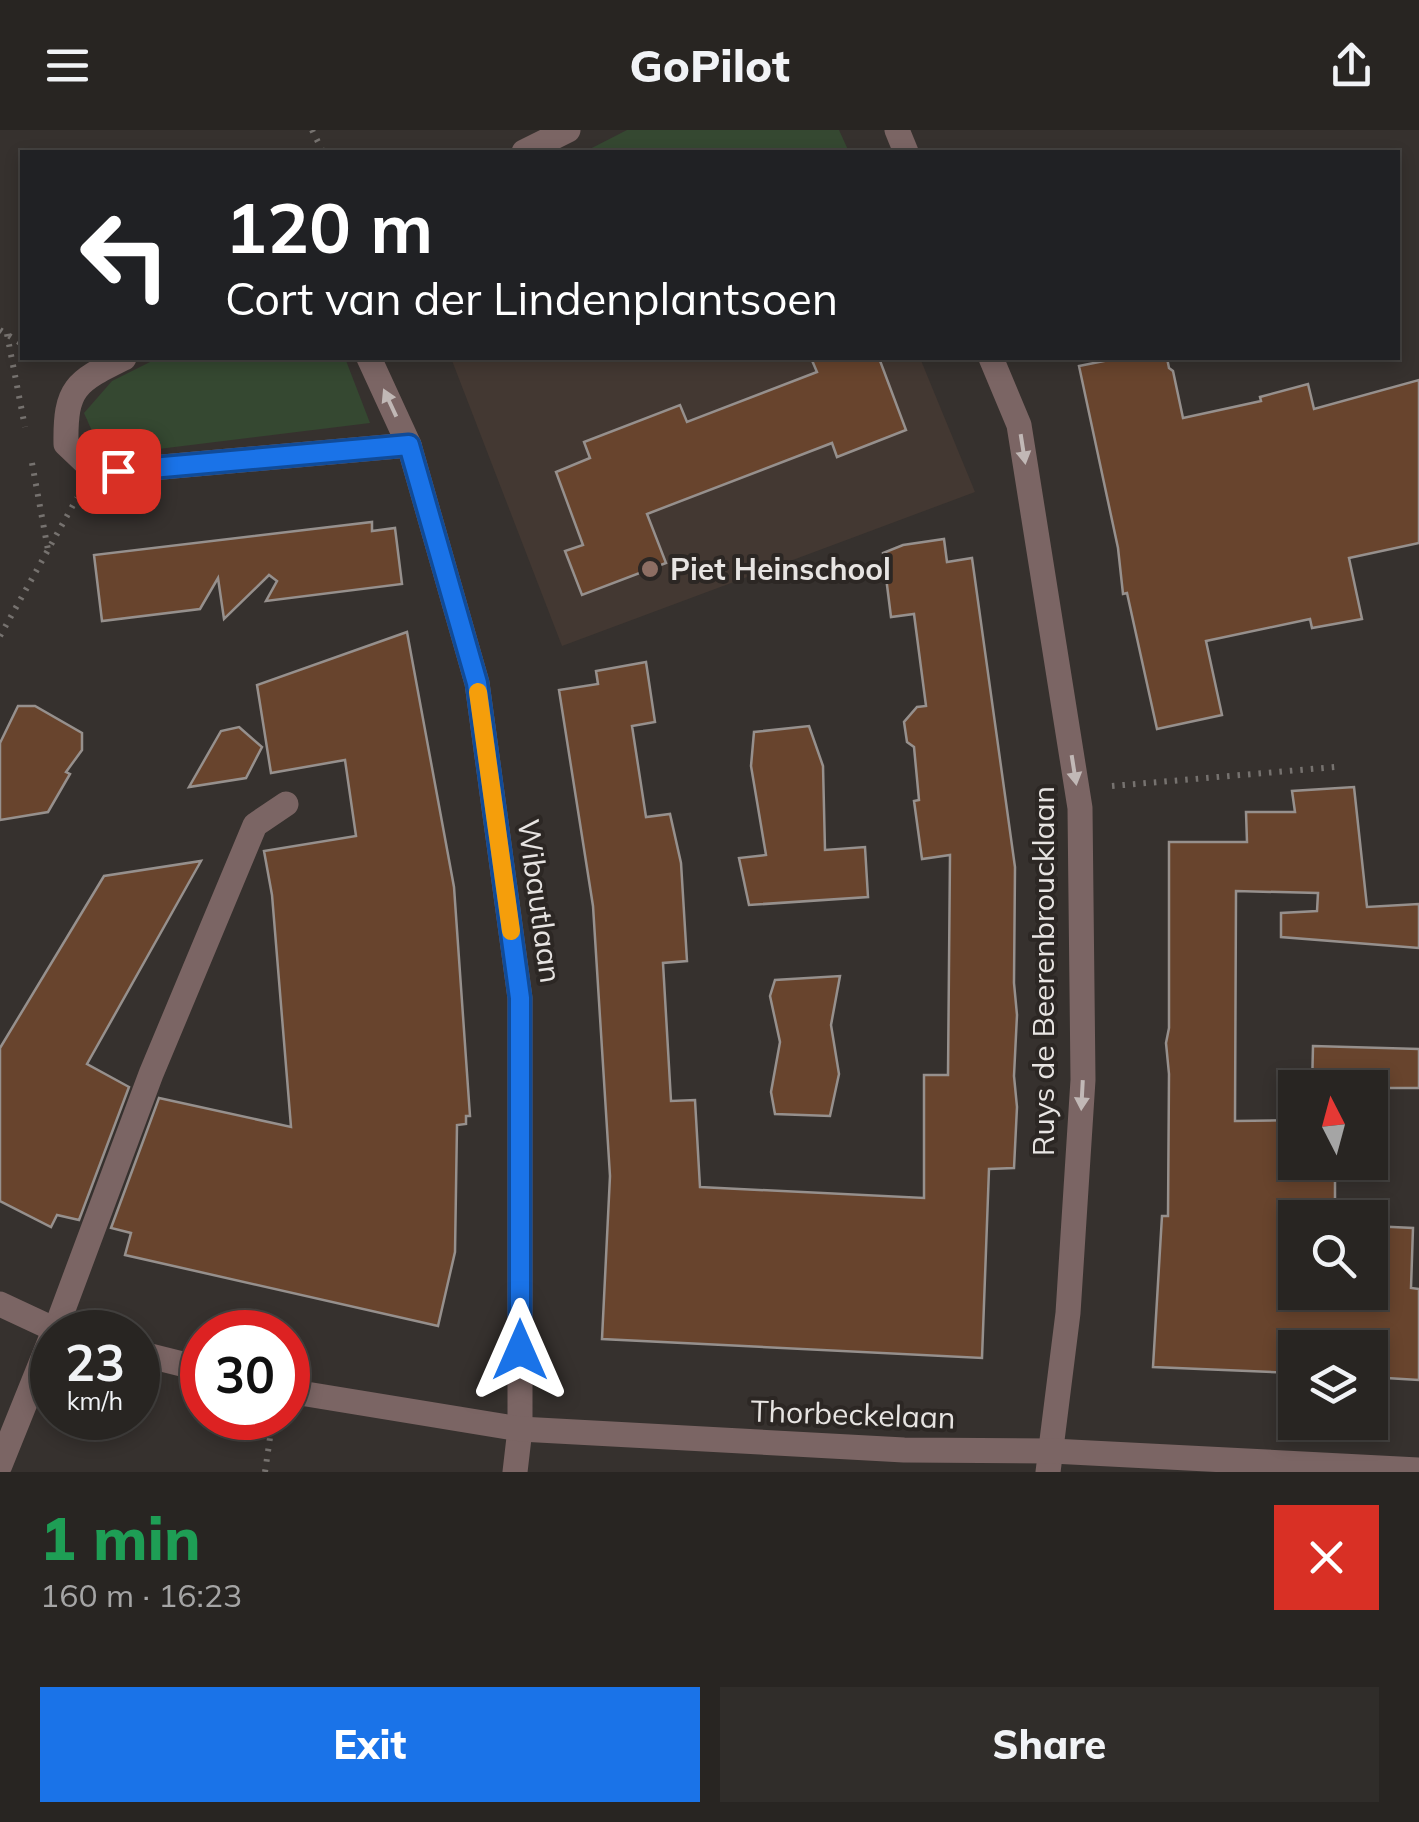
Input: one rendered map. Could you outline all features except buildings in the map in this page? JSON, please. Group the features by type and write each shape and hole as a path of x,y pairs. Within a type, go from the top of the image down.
{"street":[{"path":"528,150 568,130"},
{"path":"120,360 82,379 66,410 66,444 86,463 118,471 409,445"},
{"name":"Wibautlaan","path":"370,360 409,445 477,683 520,998 520,1429 515,1472"},
{"name":"Ruys de Beerenbroucklaan","path":"992,360 1019,425 1080,808 1083,1080 1068,1313 1050,1461"},
{"path":"64,1310 151,1074 255,824 286,804"},
{"path":"0,1304 30,1320"},
{"path":"0,1465 30,1393"},
{"name":"Thorbeckelaan","path":"310,1395 520,1429 1050,1461 1419,1470"}],"path":[{"path":"0,636 95,465"},
{"path":"1076,789 1334,767"},
{"path":"264,1472 269,1440"}],"shaded area":[{"name":"Piet Heinschool","path":"452,360 921,360 975,492 562,646"}],"green space":[{"path":"627,130 839,130 848,150 588,150"},
{"path":"154,360 346,360 370,423 126,453 96,440 84,413 112,381"}],"slow traffic":[{"path":"478,692 511,931"}],"place":[{"name":"Piet Heinschool","path":"650,569"}],"route":[{"path":"118,471 409,445 477,683 520,998 520,1350"}]}
